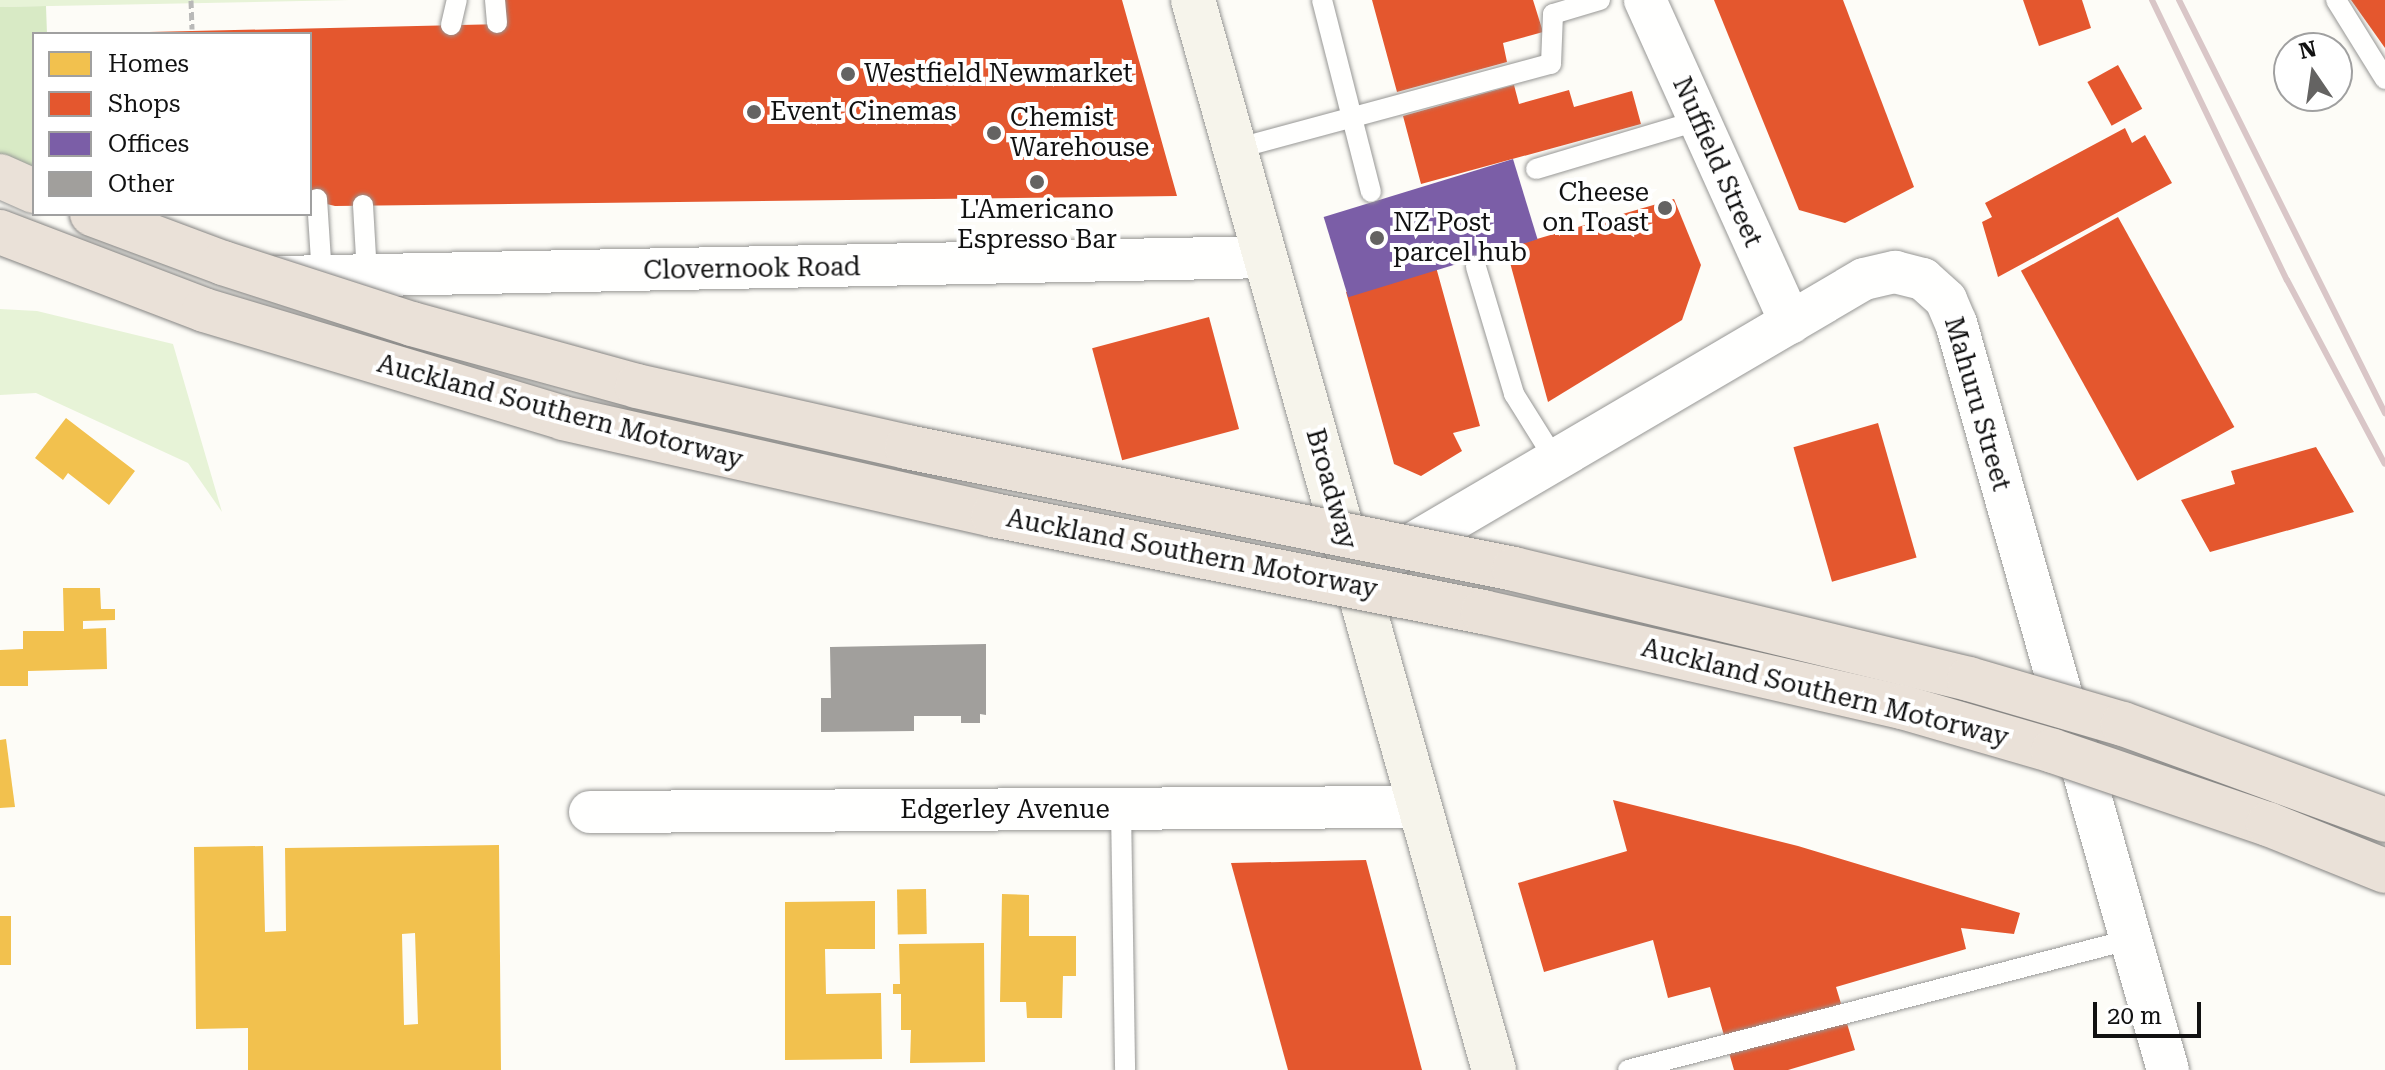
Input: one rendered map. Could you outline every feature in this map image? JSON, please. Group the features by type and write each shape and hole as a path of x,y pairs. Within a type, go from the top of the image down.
{"highway":[{"path":"0,176 32,190"},
{"name":"Auckland Southern Motorway","path":"97,216 223,263 383,315 637,386 907,447 1514,569 1969,679 2123,724 2385,820"},
{"name":"Auckland Southern Motorway","path":"0,232 204,310 563,418 993,515 1483,612 1902,707 2068,755 2268,824 2385,871"}],"main road":[{"name":"Broadway","path":"1193,0 1494,1070"}],"street":[{"name":"Nuffield Street","path":"1645,0 1697,121 1791,323"},
{"name":"Clovernook Road","path":"239,278 1265,257"},
{"name":"Mahuru Street","path":"1356,577 1554,458 1864,279 1895,272 1923,279 1946,300 2128,940 2168,1070"},
{"name":"Edgerley Avenue","path":"590,812 1419,807"}],"lane":[{"path":"451,25 457,0"},
{"path":"495,0 497,23"},
{"path":"1322,0 1371,192"},
{"path":"1235,149 1551,64 1553,14 1600,0"},
{"path":"2336,0 2385,79"},
{"path":"1536,169 1697,121"},
{"path":"317,199 322,276"},
{"path":"363,205 367,275"},
{"path":"1476,267 1514,394 1554,458"},
{"path":"1121,809 1125,1070"},
{"path":"1628,1070 2128,940"}],"path":[{"path":"191,0 192,29"}],"green space":[{"path":"0,0 350,0 0,7"},
{"path":"46,6 47,32 32,32 32,195 0,180 0,7"},
{"path":"0,309 37,311 173,344 222,512 188,463 36,393 0,395"}],"building: Homes":[{"path":"66,418 135,471 109,505 68,473 63,480 35,458"},
{"path":"63,588 100,588 101,609 115,609 115,620 83,621 83,629 106,628 107,669 28,671 28,686 0,686 0,650 23,649 23,631 64,631"},
{"path":"6,739 15,807 0,808 0,740"},
{"path":"499,845 501,1070 248,1070 248,1028 196,1029 194,847 263,846 265,932 286,931 285,848","holes":["415,933 418,1024 404,1025 402,934"]},
{"path":"926,889 927,934 898,934 897,890"},
{"path":"1002,894 1029,895 1029,936 1076,936 1076,976 1063,976 1062,1018 1027,1018 1026,1002 1000,1002"},
{"path":"875,901 875,949 825,949 826,994 881,993 882,1059 785,1060 785,902"},
{"path":"0,916 11,916 11,965 0,965"},
{"path":"984,943 985,1062 910,1063 911,1030 901,1030 901,994 893,994 893,984 900,984 899,944"}],"building: Shops":[{"name":"Westfield Newmarket","path":"503,0 1122,0 1177,196 335,206 312,200 312,32 150,32 504,24"},
{"path":"1372,0 1533,0 1543,32 1503,43 1507,62 1397,92"},
{"path":"1714,0 1843,0 1914,187 1845,223 1799,210"},
{"path":"2023,0 2082,0 2091,28 2039,46"},
{"path":"2351,0 2385,0 2385,48"},
{"path":"2118,65 2142,109 2112,126 2087,82"},
{"path":"1514,85 1519,104 1569,90 1574,107 1632,91 1641,124 1421,184 1403,116"},
{"path":"2125,128 2132,143 2145,135 2172,183 1998,277 1982,222 1992,217 1985,203"},
{"path":"1674,199 1701,265 1682,320 1548,402 1506,248"},
{"path":"2118,217 2234,427 2137,481 2021,271"},
{"path":"1436,267 1480,426 1453,433 1462,451 1421,476 1394,464 1346,292"},
{"path":"1209,317 1239,429 1122,460 1092,348"},
{"path":"1878,423 1917,558 1832,582 1793,447"},
{"path":"2316,447 2354,512 2210,552 2181,500 2235,484 2231,471"},
{"path":"1613,800 1798,846 2020,913 2014,934 1961,928 1966,949 1836,987 1855,1050 1788,1070 1734,1070 1710,987 1668,998 1653,940 1544,972 1518,883 1627,851"},
{"path":"1366,860 1422,1070 1288,1070 1231,863"}],"building: Offices":[{"path":"1513,159 1538,239 1348,297 1324,217"}],"building: Other":[{"path":"986,644 986,715 980,714 980,723 961,723 961,716 914,716 914,731 821,732 821,698 831,698 830,647"}],"railway":[{"path":"2152,0 2287,280 2385,464"},
{"path":"2179,0 2385,414"}],"place":[{"name":"Westfield Newmarket","path":"848,74"},
{"name":"Event Cinemas","path":"754,112"},
{"name":"Chemist Warehouse","path":"994,133"},
{"name":"L'Americano Espresso Bar","path":"1037,182"},
{"name":"Cheese on Toast","path":"1665,208"},
{"name":"NZ Post parcel hub","path":"1377,238"}]}
